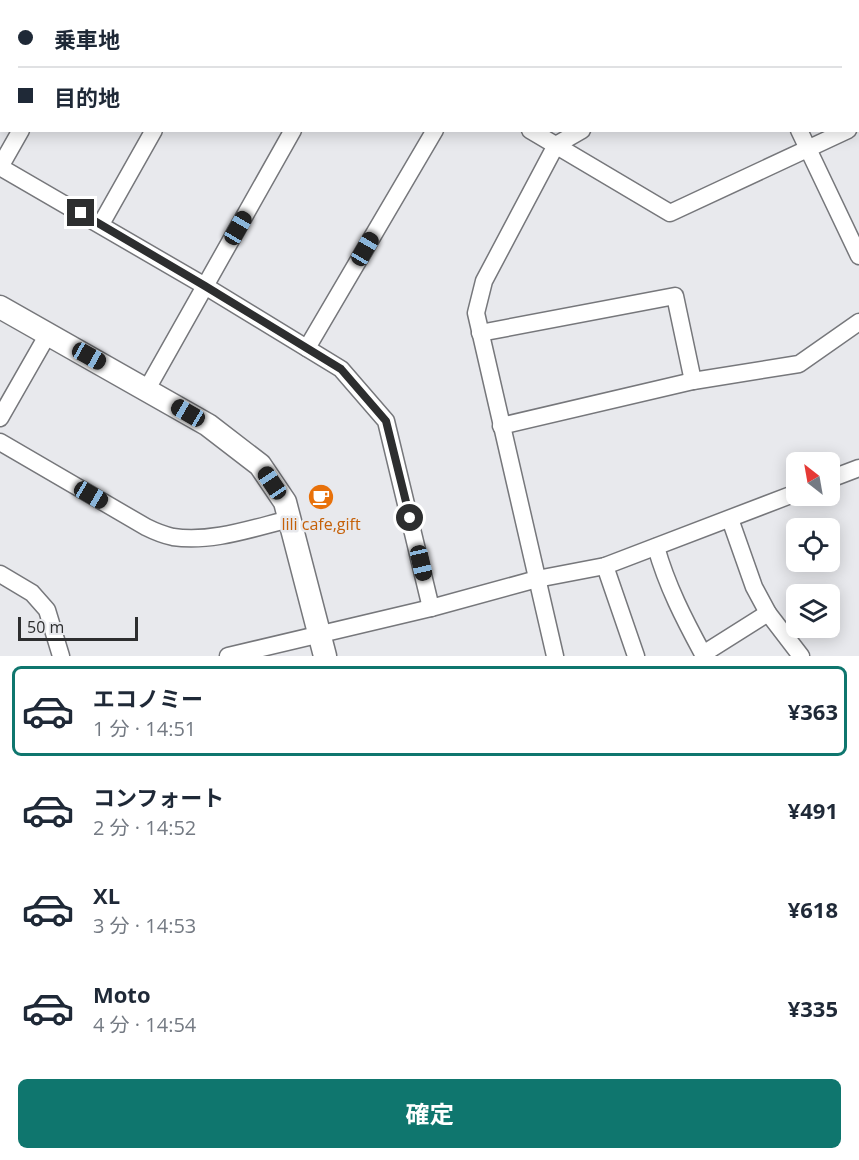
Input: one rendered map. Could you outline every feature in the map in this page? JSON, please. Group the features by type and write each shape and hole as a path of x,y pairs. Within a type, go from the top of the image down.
{"street":[{"path":"20,132 0,167 101,224 341,369 386,421 431,608"},
{"path":"101,224 153,132"},
{"path":"147,388 292,132"},
{"path":"307,348 434,132"},
{"path":"533,132 670,213 844,132"},
{"path":"555,656 476,313 484,281 556,145 579,132"},
{"path":"800,132 859,256"},
{"path":"480,333 675,296 693,381"},
{"path":"0,307 147,388 208,425 260,465 285,501 322,645"},
{"path":"501,426 693,381 799,364 859,322"},
{"path":"0,418 48,334"},
{"path":"0,442 146,527 170,537 222,535 290,519"},
{"path":"840,476 859,468"},
{"path":"228,656 322,645 431,608 537,579 605,566 786,497"},
{"path":"730,519 754,587 768,613 801,656"},
{"path":"656,547 664,576 677,606 703,654 768,613"},
{"path":"605,566 636,656"},
{"path":"0,573 32,593 47,610 61,656"}],"place":[{"name":"lili cafe,gift","path":"321,497"}],"route":[{"path":"81,213 341,369 386,421 410,518"}]}
